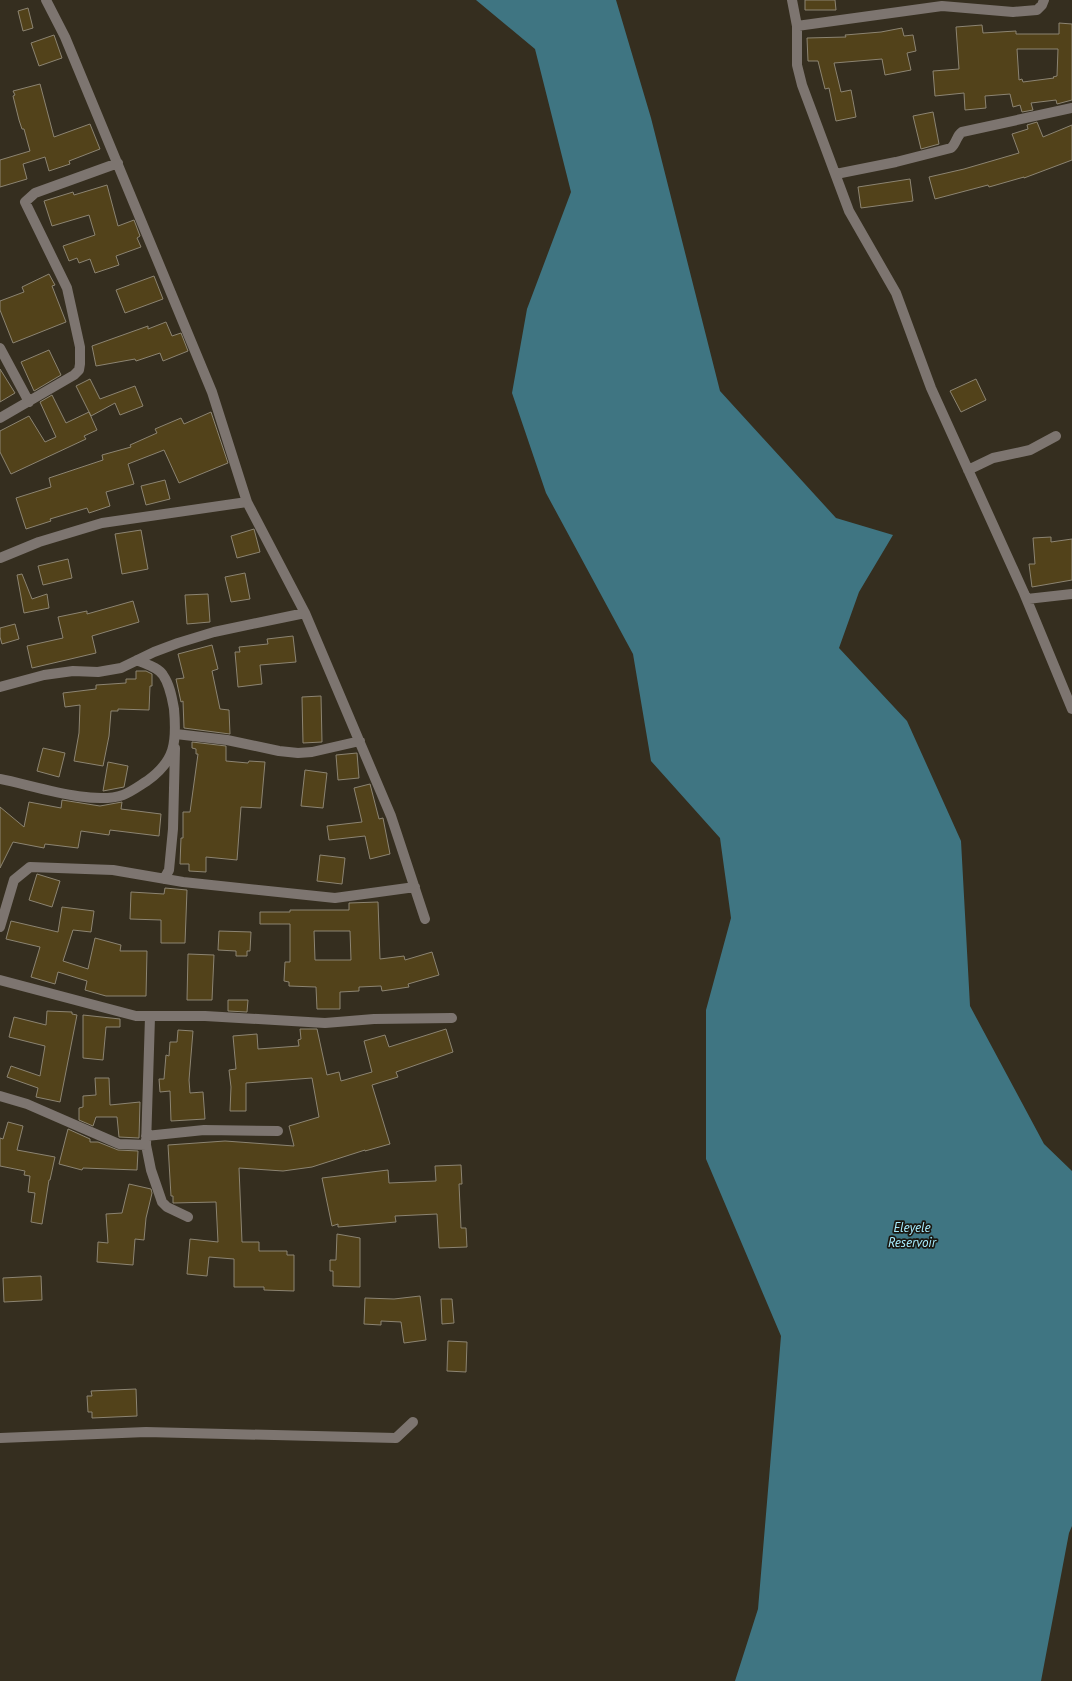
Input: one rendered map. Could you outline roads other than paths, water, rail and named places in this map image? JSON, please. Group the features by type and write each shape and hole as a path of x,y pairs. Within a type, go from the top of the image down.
{"street":[{"path":"46,0 65,38 118,163 212,392 247,502 305,613 391,816 425,919"},
{"path":"792,0 797,26 797,65 802,84 849,210 896,293 931,388 1026,599 1072,709"},
{"path":"797,26 942,6 1014,12 1037,10 1042,5 1044,0"},
{"path":"836,174 896,162 952,148 955,145 958,135 962,132 1072,108"},
{"path":"0,418 74,375 79,370 80,347 67,288 25,202 35,192 118,163"},
{"path":"0,348 29,402"},
{"path":"968,470 993,458 1030,450 1056,436"},
{"path":"0,558 39,542 102,524 247,502"},
{"path":"1026,599 1072,594"},
{"path":"0,687 44,675 73,671 98,672 121,668 166,647 214,632 305,613"},
{"path":"137,660 160,671 164,675 172,694 175,739 173,829 169,870 164,878"},
{"path":"175,739 228,740 279,751 298,753 312,752 360,741"},
{"path":"0,779 68,795 106,798 123,795 160,772 167,761 175,739"},
{"path":"0,927 14,880 30,867 113,870 268,892 336,898 415,887"},
{"path":"0,983 136,1016 205,1016 325,1023 374,1019 452,1018"},
{"path":"150,1017 146,1140 151,1170 162,1202 167,1207 188,1217"},
{"path":"0,1096 27,1104 119,1144 204,1130 278,1131"},
{"path":"0,1438 146,1432 396,1438 412,1422"}],"water":[{"name":"Eleyele Reservoir","path":"476,0 616,0 651,118 720,391 836,518 893,535 859,592 839,648 907,721 961,841 970,1006 1044,1144 1072,1171 1072,1526 1069,1533 1041,1681 735,1681 758,1609 781,1336 706,1159 706,1010 731,918 720,838 651,761 633,654 546,493 512,393 527,309 571,192 535,49"}]}
